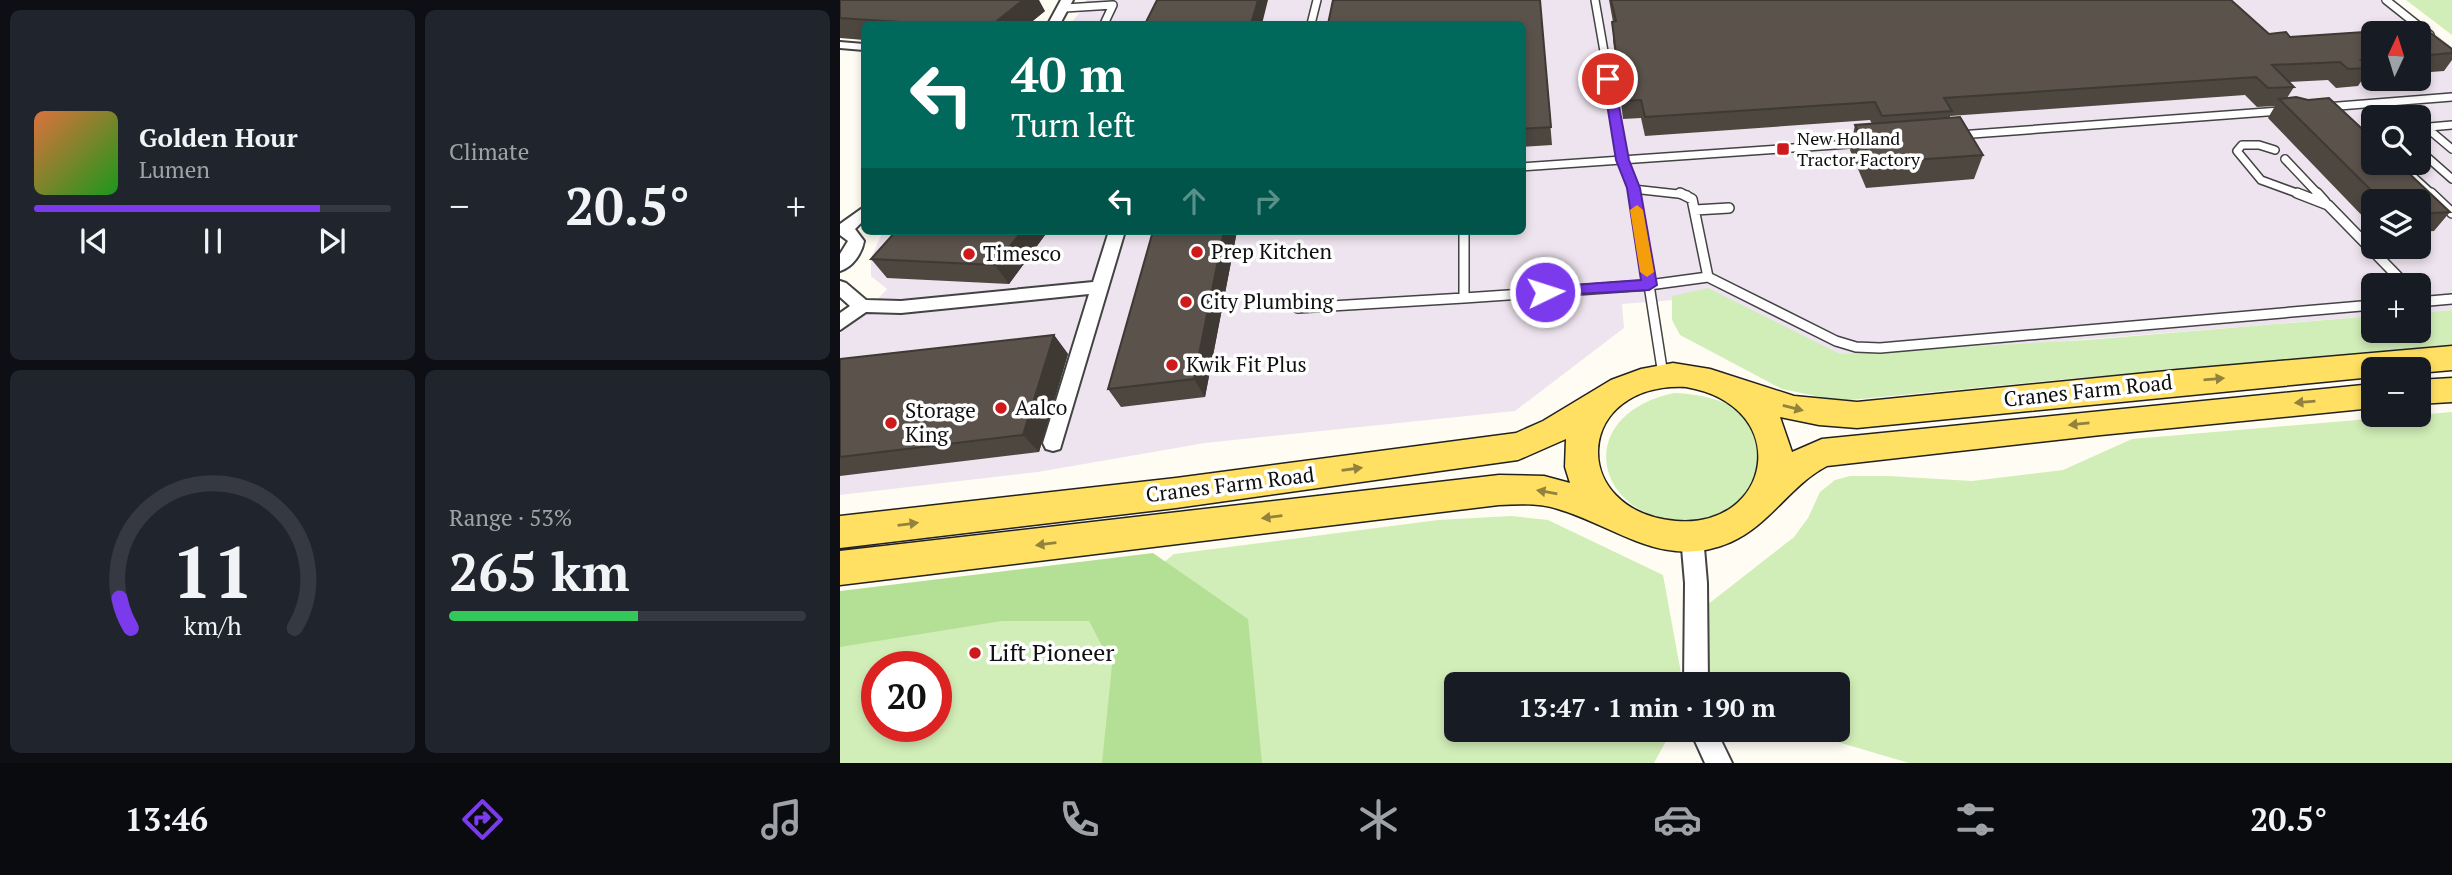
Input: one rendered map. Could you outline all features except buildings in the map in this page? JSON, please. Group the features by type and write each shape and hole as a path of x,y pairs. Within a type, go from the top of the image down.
{"main road":[{"name":"Cranes Farm Road","path":"840,532 1176,493 1509,447 1548,435 1624,387 1663,375 1696,377 1826,415 1857,415 2189,381 2452,358"},
{"name":"Cranes Farm Road","path":"1728,387 1747,399 1763,416 1774,436 1777,458 1772,484 1760,502"},
{"path":"2431,392 2452,390"},
{"name":"Cranes Farm Road","path":"1608,397 1594,411 1582,435 1580,463 1590,490 1612,513"},
{"name":"Cranes Farm Road","path":"840,568 1499,490 1554,493 1612,513 1633,526 1658,533 1692,537 1716,532 1740,519 1800,463 1822,453 2361,397"}],"street":[{"path":"1056,21 1066,4"},
{"path":"840,45 861,47"},
{"path":"840,265 854,250 856,241 852,234 842,229 861,214"},
{"path":"1053,443 1116,235"},
{"path":"840,288 862,306 901,307 1100,287"},
{"path":"840,323 862,306"},
{"path":"1692,537 1696,583 1696,672"},
{"path":"1709,742 1719,763"}],"lane":[{"path":"1312,21 1317,0"},
{"path":"1595,0 1623,160 1633,188 1663,375"},
{"path":"2386,0 2433,38"},
{"path":"1066,4 1114,2 1105,21"},
{"path":"2312,108 2452,97"},
{"path":"1945,136 2280,111"},
{"path":"2431,127 2452,125"},
{"path":"2431,134 2452,149"},
{"path":"1526,167 1871,142"},
{"path":"2275,150 2259,145 2242,145 2237,151 2261,180 2328,205"},
{"path":"2285,159 2394,273"},
{"path":"2431,160 2452,178"},
{"path":"2411,175 2452,212"},
{"path":"1633,188 1685,194 1692,199 1708,276"},
{"path":"1695,210 1729,208"},
{"path":"1464,235 1464,298"},
{"path":"1298,308 1649,285 1708,276 1836,341 1856,347 1880,348 2361,306"},
{"path":"2431,300 2452,299"}],"shaded area":[{"name":"New Holland Tractor Factory","path":"1086,0 2393,0 2419,21 2361,21 2361,91 2431,91 2431,30 2452,47 2452,310 2431,312 2431,273 2361,273 2361,317 1830,360 1714,297 1622,304 1624,328 1515,411 1205,443 1038,472 840,495 840,333 860,318 887,289 871,276 871,258 881,235 1526,235 1526,21 1073,21 1086,5"}],"green space":[{"path":"2406,0 2452,0 2452,35"},
{"path":"1708,288 1840,354 2086,340 2361,317 2361,343 2431,343 2431,312 2452,310 2452,348 2067,379 1840,401 1782,389 1680,335 1672,320 1672,296"},
{"path":"1674,393 1698,395 1734,407 1752,424 1760,440 1761,478 1736,506 1718,517 1685,521 1654,516 1630,503 1614,485 1607,464 1608,443 1619,422 1641,405"},
{"path":"2452,412 2452,763 1909,763 1838,742 1850,742 1850,672 1706,672 1707,605 1794,537 1808,518 1820,492 1835,480 1850,476 1889,476 1972,481 2063,470 2132,439 2361,420 2361,427 2431,427 2431,414"},
{"path":"1511,516 1548,520 1663,575 1681,672 1444,672 1444,742 1665,742 1654,763 840,763 840,608 1153,571 1174,554 1438,520"},
{"path":"1153,553 1248,619 1262,763 1102,763 1112,665 1089,621 1002,621 840,647 840,591"}],"slow traffic":[{"path":"1637,210 1647,272"}],"place":[{"name":"New Holland Tractor Factory","path":"1783,149"},
{"name":"Prep Kitchen","path":"1197,252"},
{"name":"Timesco","path":"969,254"},
{"name":"City Plumbing","path":"1186,302"},
{"name":"Kwik Fit Plus","path":"1172,365"},
{"name":"Aalco","path":"1001,408"},
{"name":"Storage King","path":"891,423"},
{"name":"Lift Pioneer","path":"975,653"}],"route":[{"path":"1545,292 1649,285 1633,188 1623,160 1608,79"}]}
